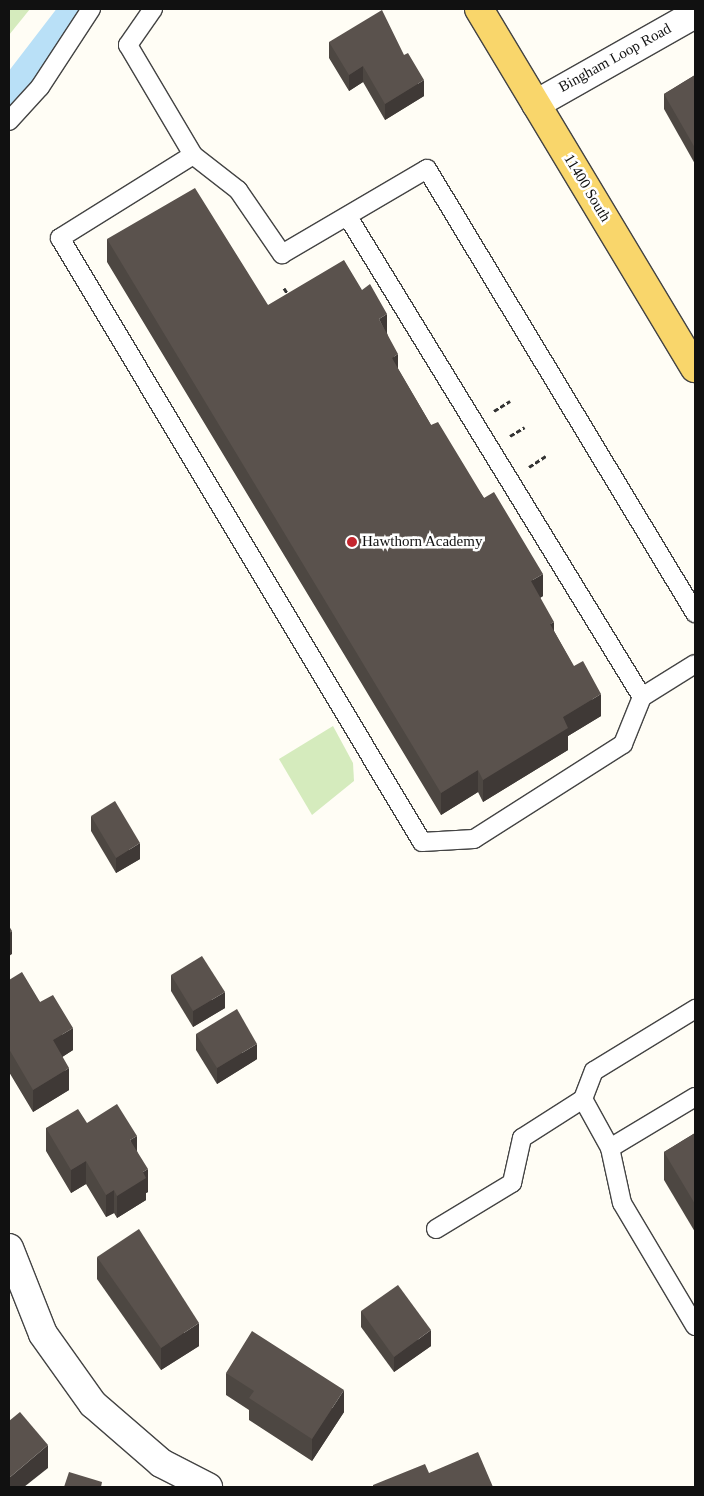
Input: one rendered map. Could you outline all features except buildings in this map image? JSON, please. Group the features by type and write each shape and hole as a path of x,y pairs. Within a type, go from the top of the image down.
{"main road":[{"name":"11400 South","path":"479,9 695,368"}],"street":[{"name":"Bingham Loop Road","path":"536,104 695,14"},
{"path":"9,1248 43,1334 93,1404 160,1463 208,1487"}],"lane":[{"path":"9,121 40,87 91,9"},
{"path":"153,9 128,45 193,155 238,190 282,254 427,169 695,613"},
{"path":"193,155 60,238 422,842 474,839 623,744 642,697 695,664"},
{"path":"348,217 642,697"},
{"path":"436,1229 512,1183 522,1138 583,1099 594,1070 695,1009"},
{"path":"610,1148 695,1097"},
{"path":"583,1099 610,1148 622,1203 695,1326"}],"path":[{"path":"284,288 293,302"}],"green space":[{"path":"9,9 30,9 9,35"},
{"path":"333,726 353,763 354,781 312,815 279,759"}],"waterway":[{"path":"9,95 75,9"}],"place":[{"name":"Hawthorn Academy","path":"352,542"}]}
